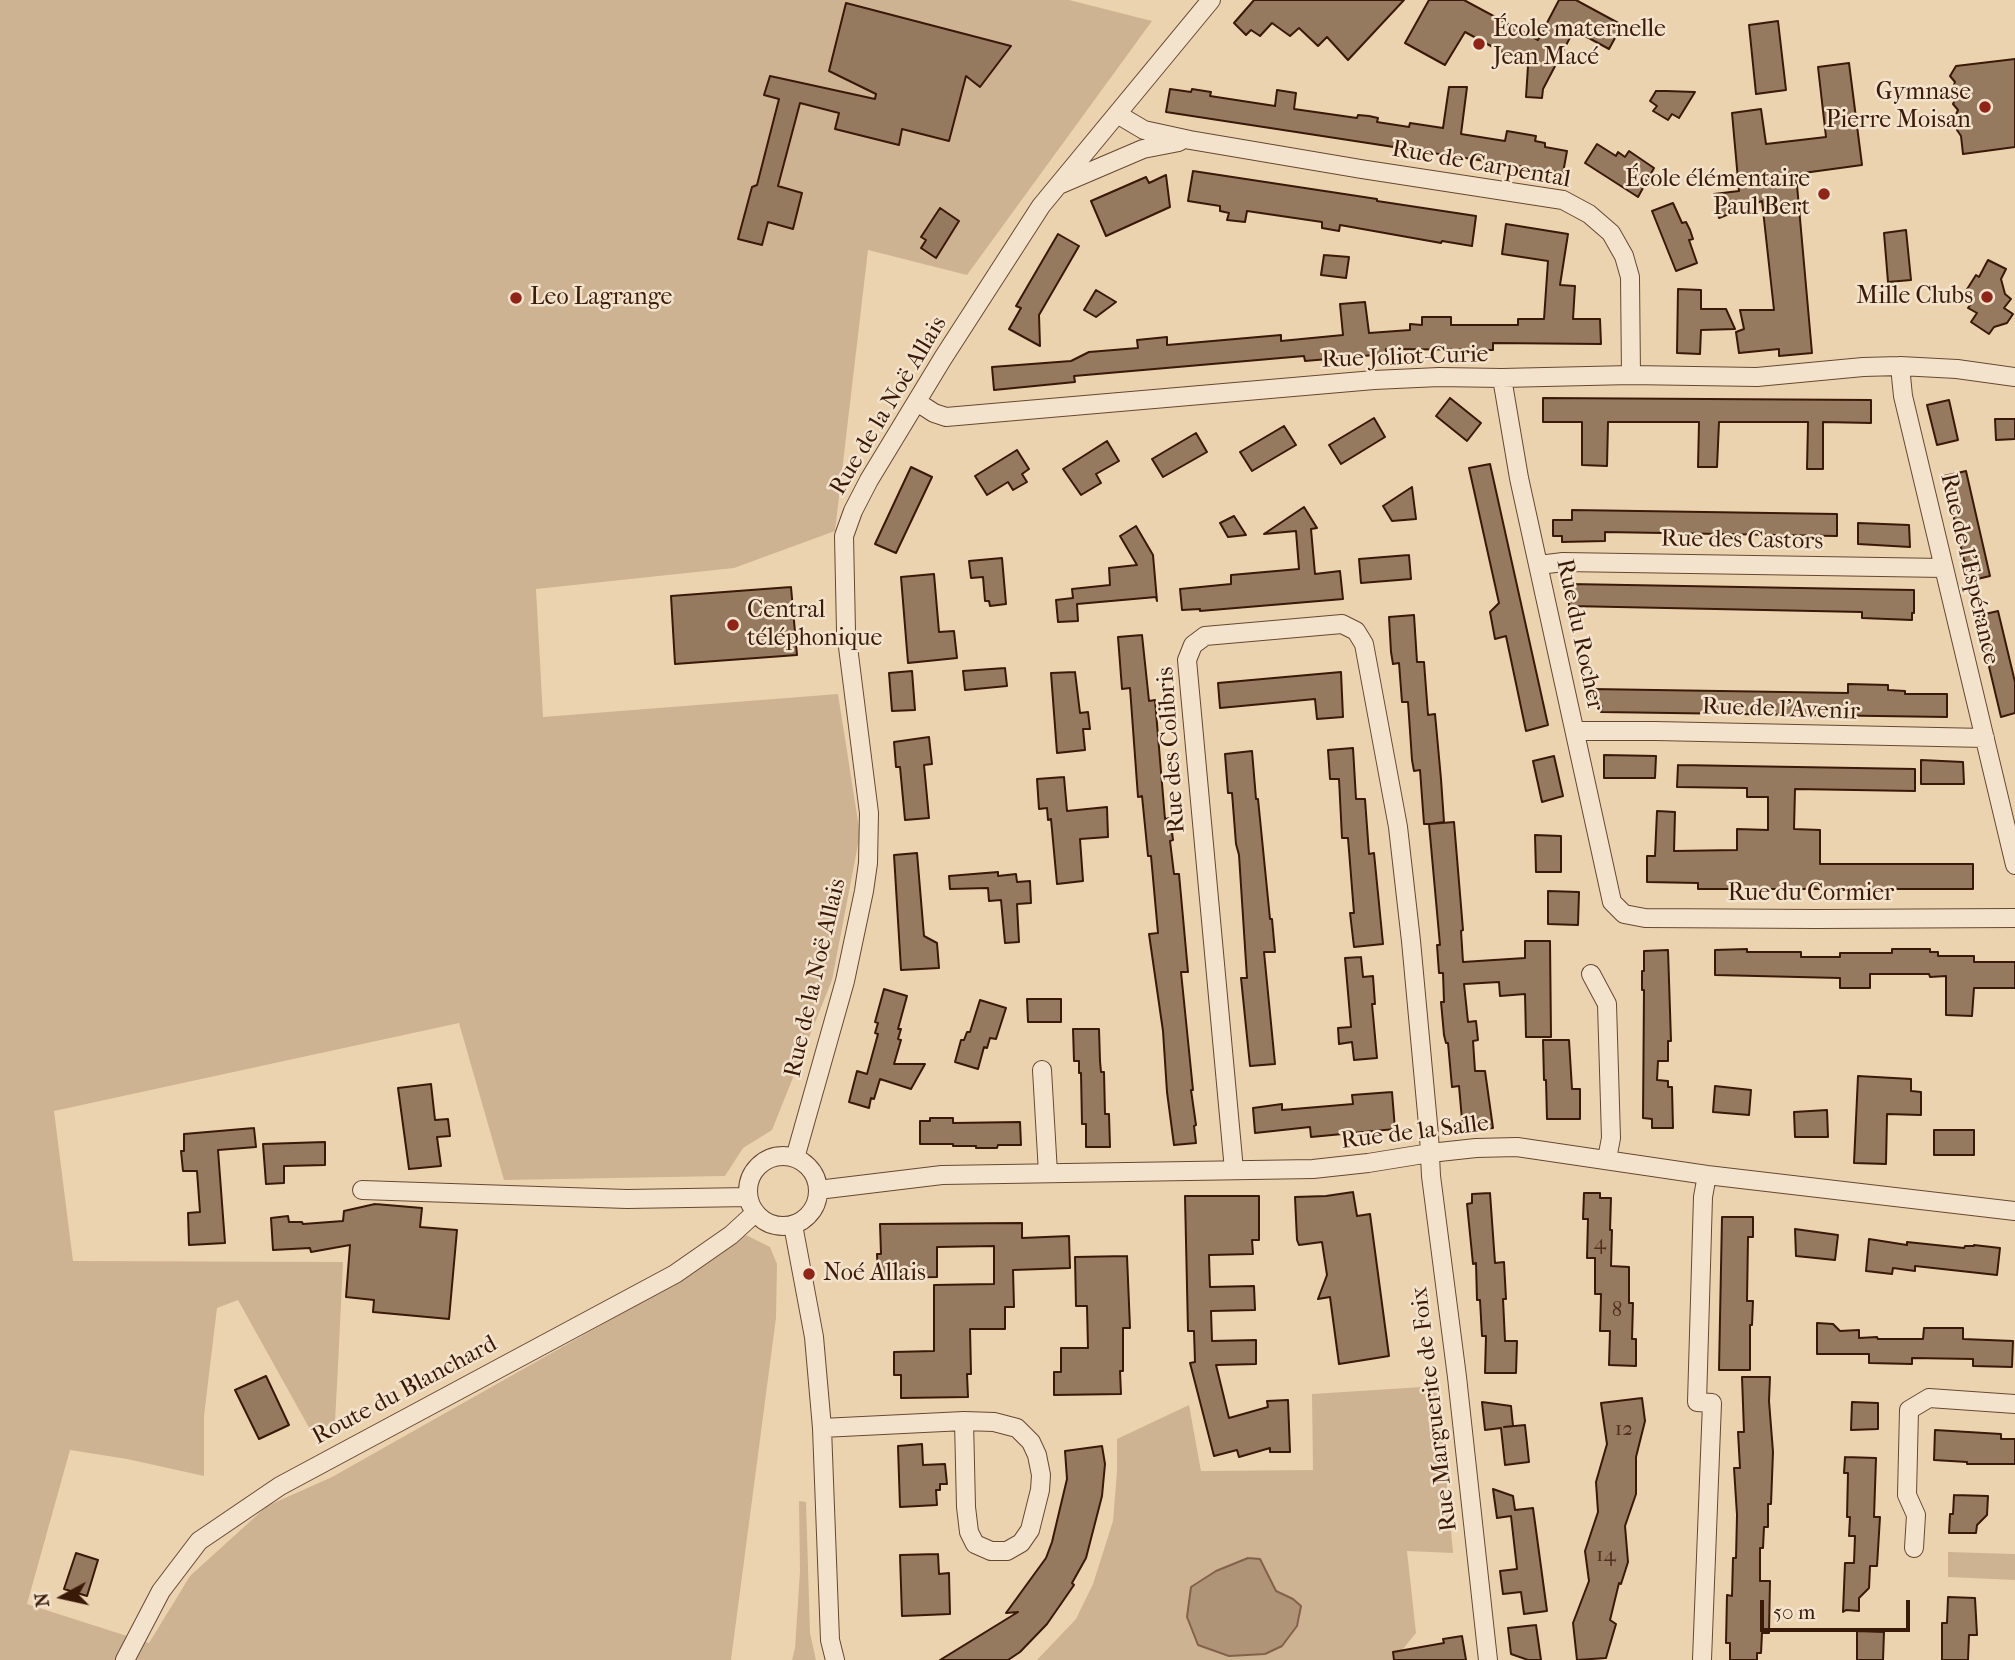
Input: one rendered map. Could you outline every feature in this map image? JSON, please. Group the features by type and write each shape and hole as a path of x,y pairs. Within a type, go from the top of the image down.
{"street":[{"name":"Rue de la Noë Allais","path":"795,1158 845,981 868,863 869,813 846,631 844,536 869,480 1041,206 1211,0"},
{"name":"Rue de la Noë Allais","path":"1129,98 1221,0"},
{"name":"Rue de Carpental","path":"1117,114 1144,130 1190,140 1563,200 1589,214 1611,233 1624,256 1630,277 1631,375"},
{"path":"1097,137 1128,155"},
{"name":"Rue de Carpental","path":"1059,185 1143,149 1190,140"},
{"name":"Rue Joliot-Curie","path":"917,402 946,417 1374,380 1439,377 1757,377 1900,366 1958,369 2015,377"},
{"name":"Rue de l'Espérance","path":"1900,366 1903,396 2015,865"},
{"name":"Rue du Rocher","path":"1502,378 1519,478 1612,902"},
{"name":"Rue des Castors","path":"1539,565 1563,562 1944,568"},
{"name":"Rue des Colibris","path":"1234,1170 1187,660 1193,645 1205,636 1232,633 1342,624 1356,631 1364,644 1398,827 1430,1153"},
{"name":"Rue de l'Avenir","path":"1576,732 1655,731 1985,738"},
{"name":"Rue du Cormier","path":"1612,902 1624,914 1645,918 2015,918"},
{"path":"1591,974 1607,1004 1611,1139 1607,1159"},
{"path":"1042,1070 1048,1173"},
{"name":"Rue de la Salle","path":"818,1190 942,1175 1313,1169 1476,1148 1517,1147 1707,1175 2015,1211"},
{"name":"Rue Marguerite de Foix","path":"1430,1153 1488,1660"},
{"path":"783,1156 795,1158 812,1170 818,1190 817,1202 812,1212 804,1220 783,1227 765,1222 752,1205 748,1185 761,1164 771,1158 783,1156"},
{"path":"1702,1660 1712,1403 1697,1402 1703,1197 1707,1175"},
{"path":"362,1190 752,1205"},
{"name":"Route du Blanchard","path":"125,1660 161,1591 200,1541 280,1486 675,1274 731,1235 752,1205"},
{"path":"793,1225 814,1337 822,1428 830,1640 835,1660"},
{"path":"1914,1548 1916,1515 1907,1495 1909,1410 1929,1398 2015,1404"},
{"path":"822,1428 964,1421 995,1422 1017,1428 1031,1442 1037,1455 1041,1475 1040,1490 1030,1530 1021,1544 1007,1551 983,1548 975,1544 969,1532 964,1421"}],"shaded area":[{"path":"0,0 1069,0 1152,21 967,275 868,250 835,531 734,568 536,589 543,717 838,694 860,834 832,980 772,1130 743,1148 725,1176 504,1180 459,1023 54,1111 73,1261 343,1262 335,1422 312,1433 238,1300 217,1308 204,1416 204,1476 70,1450 27,1604 149,1643 190,1576 267,1506 332,1477 688,1276 746,1235 770,1247 777,1264 776,1318 731,1660 0,1660"},
{"path":"1438,1386 1453,1553 1407,1551 1416,1633 1394,1660 1037,1660 1076,1619 1093,1584 1113,1521 1117,1439 1189,1405 1201,1471 1313,1470 1312,1394"},
{"path":"799,1501 806,1502 810,1633 816,1660 792,1660 800,1571"},
{"path":"1948,1552 2015,1554 2015,1580 1948,1577"},
{"path":"1248,1558 1260,1559 1276,1591 1301,1606 1297,1626 1282,1646 1265,1654 1229,1656 1198,1645 1187,1617 1191,1587 1216,1571"}],"building":[{"path":"1254,0 1404,0 1348,60 1327,37 1318,46 1299,28 1290,36 1272,23 1260,36 1251,30 1246,35 1234,23"},
{"path":"1429,0 1464,0 1538,40 1559,0 1576,0 1622,25 1609,49 1574,30 1543,89 1542,98 1526,97 1528,66 1465,32 1445,65 1405,43"},
{"path":"846,3 1011,46 980,87 966,76 949,141 902,129 899,145 835,129 839,113 800,103 778,186 802,193 793,229 768,222 762,245 738,239 752,187 757,185 779,99 764,95 770,76 875,99 876,94 829,71"},
{"path":"1778,21 1786,90 1756,94 1749,25"},
{"name":"Gymnase Pierre Moisan","path":"2015,59 2015,147 1963,154 1961,136 1957,130 1960,123 1955,117 1958,110 1953,104 1957,96 1952,90 1955,82 1950,76 1956,66"},
{"path":"1849,63 1862,165 1796,174 1812,353 1779,356 1779,349 1739,353 1736,332 1744,329 1740,310 1774,310 1762,201 1719,218 1714,194 1739,191 1732,113 1761,109 1766,144 1826,137 1818,67"},
{"path":"1449,87 1467,87 1461,134 1505,141 1507,131 1536,136 1535,141 1545,143 1545,147 1567,151 1563,173 1166,112 1170,89 1211,92 1210,96 1275,106 1277,90 1296,93 1294,109 1357,118 1358,115 1369,116 1378,118 1377,122 1409,127 1410,123 1443,128"},
{"path":"1656,91 1695,92 1679,118 1672,114 1668,120 1653,111 1657,106 1650,101"},
{"path":"1597,144 1616,156 1618,152 1625,157 1629,151 1654,168 1638,197 1585,163"},
{"path":"1193,171 1476,216 1472,246 1340,225 1339,231 1322,228 1322,222 1247,211 1245,222 1227,220 1229,213 1220,211 1220,206 1188,201"},
{"path":"1166,175 1170,207 1106,236 1091,201 1146,177 1149,183"},
{"path":"1673,203 1682,223 1686,222 1690,230 1693,239 1689,240 1697,263 1676,271 1652,211"},
{"path":"940,208 959,221 936,258 921,248 926,240 921,237"},
{"path":"1506,224 1568,234 1560,285 1575,286 1573,319 1600,319 1601,344 1493,343 1493,350 1386,349 1386,354 1305,361 1304,356 1074,376 1075,382 994,390 992,367 1071,361 1089,352 1138,348 1137,340 1167,337 1167,345 1281,335 1281,341 1343,335 1340,304 1365,302 1369,333 1410,330 1410,324 1422,325 1422,317 1451,317 1451,325 1518,325 1518,319 1544,319 1548,261 1502,254"},
{"path":"1906,230 1911,280 1888,282 1884,233"},
{"path":"1058,234 1079,246 1039,315 1040,346 1009,329 1021,308 1016,306"},
{"path":"1324,255 1349,257 1346,278 1321,275"},
{"name":"Mille Clubs","path":"1988,260 2006,269 2001,279 2005,294 2011,299 2004,308 2013,314 2007,323 1994,327 1989,334 1971,322 1977,313 1968,308 1973,301 1964,294 1976,275 1979,277"},
{"path":"1678,289 1701,290 1701,309 1726,309 1735,329 1701,330 1700,354 1677,353"},
{"path":"1096,290 1116,302 1096,317 1084,310"},
{"path":"1450,398 1481,423 1467,441 1436,416"},
{"path":"1543,398 1871,400 1871,423 1823,422 1823,469 1807,469 1808,422 1719,422 1717,467 1698,467 1699,422 1608,422 1607,466 1582,465 1582,422 1543,422"},
{"path":"1949,400 1958,440 1937,445 1927,405"},
{"path":"1374,418 1385,437 1341,464 1329,445"},
{"path":"1995,419 2015,419 2015,439 1996,440"},
{"path":"1284,426 1296,445 1252,471 1240,452"},
{"path":"1196,433 1207,452 1163,477 1152,459"},
{"path":"1107,441 1119,461 1096,474 1101,483 1081,495 1063,469"},
{"path":"1017,450 1029,469 1022,474 1027,482 1013,490 1008,482 987,495 975,476"},
{"path":"1490,464 1548,725 1526,731 1506,636 1495,639 1490,612 1499,603 1469,468"},
{"path":"911,467 932,477 896,553 875,544"},
{"path":"1966,471 1990,576 1969,581 1944,476"},
{"path":"1412,487 1416,519 1392,521 1383,506"},
{"path":"1304,507 1317,528 1311,529 1315,574 1340,571 1343,599 1200,611 1182,610 1180,589 1231,584 1231,575 1299,569 1296,531 1264,534"},
{"path":"1572,510 1837,514 1837,536 1605,532 1605,541 1562,542 1562,536 1553,536 1553,520 1572,520"},
{"path":"1234,516 1246,535 1228,537 1220,523"},
{"path":"1858,523 1909,525 1910,547 1858,544"},
{"path":"1136,526 1153,555 1157,601 1156,597 1077,604 1078,621 1058,622 1056,600 1073,598 1072,589 1110,585 1109,568 1137,565 1120,536"},
{"path":"1409,555 1411,579 1361,583 1359,559"},
{"path":"1002,558 1006,604 990,606 989,601 985,601 983,577 971,578 969,561"},
{"path":"934,574 939,632 954,631 957,658 908,663 901,577"},
{"path":"1569,584 1914,590 1914,613 1912,620 1862,618 1862,612 1569,606"},
{"name":"Central téléphonique","path":"791,587 797,655 675,664 671,596"},
{"path":"1998,611 2015,682 2015,713 2001,717 1977,616"},
{"path":"1414,615 1417,662 1424,662 1428,715 1435,714 1441,779 1444,822 1430,824 1454,822 1463,962 1525,958 1525,941 1550,941 1551,1037 1526,1037 1525,994 1500,996 1499,982 1464,984 1468,1022 1476,1021 1478,1040 1473,1041 1475,1071 1485,1071 1493,1128 1463,1131 1459,1086 1452,1087 1441,1002 1444,1002 1443,973 1439,973 1437,945 1440,945 1429,824 1424,824 1420,770 1414,771 1412,760 1408,702 1402,702 1399,663 1393,664 1391,652 1389,617"},
{"path":"1142,635 1149,701 1155,700 1165,819 1170,818 1174,874 1179,874 1188,972 1181,972 1196,1143 1174,1145 1163,1031 1149,934 1158,933 1151,856 1148,856 1142,796 1138,797 1130,688 1122,689 1118,637"},
{"path":"1005,668 1007,686 965,690 963,671"},
{"path":"912,671 915,710 892,711 889,673"},
{"path":"1075,672 1080,713 1088,712 1090,729 1083,729 1085,750 1057,753 1051,673"},
{"path":"1341,672 1343,717 1317,719 1315,699 1220,708 1218,683"},
{"path":"1848,684 1888,685 1888,690 1905,691 1905,694 1947,694 1947,717 1601,712 1602,706 1591,706 1591,689 1848,693"},
{"path":"929,737 932,764 924,765 929,818 905,820 900,767 896,767 894,742"},
{"path":"1353,748 1356,799 1365,799 1369,854 1374,853 1383,944 1354,947 1350,913 1354,913 1348,838 1342,838 1339,779 1330,779 1328,750"},
{"path":"1252,751 1275,952 1264,952 1275,1064 1250,1066 1241,978 1247,978 1239,855 1232,793 1228,793 1225,754"},
{"path":"1604,755 1656,756 1655,778 1604,778"},
{"path":"1554,756 1563,796 1542,802 1533,761"},
{"path":"1921,760 1963,762 1964,784 1921,784"},
{"path":"1678,765 1915,769 1915,791 1795,789 1794,829 1820,830 1820,864 1973,864 1973,889 1698,889 1698,883 1647,882 1647,856 1655,856 1657,811 1675,812 1674,851 1737,850 1737,829 1768,830 1768,797 1747,797 1747,788 1677,787"},
{"path":"1064,777 1067,811 1107,807 1108,837 1080,839 1083,881 1057,884 1051,819 1048,820 1047,808 1039,809 1037,779"},
{"path":"1535,835 1561,836 1561,872 1536,872"},
{"path":"917,853 924,936 937,943 939,968 901,970 894,855"},
{"path":"998,872 998,876 1016,874 1017,882 1030,881 1031,903 1017,904 1019,942 1005,943 1001,900 989,901 988,888 950,889 949,876"},
{"path":"1548,891 1579,892 1578,925 1548,924"},
{"path":"1747,949 1747,952 1801,952 1801,957 1840,957 1840,953 1892,953 1892,949 1930,949 1930,952 1938,952 1938,956 1974,956 1974,962 2015,962 2015,988 1974,988 1972,1016 1946,1015 1946,976 1870,974 1870,988 1840,988 1840,978 1715,975 1715,950"},
{"path":"1668,950 1671,1041 1668,1041 1668,1061 1658,1061 1657,1080 1668,1081 1668,1087 1672,1087 1673,1128 1652,1128 1652,1119 1643,1118 1642,971 1644,951"},
{"path":"1361,957 1363,977 1373,976 1375,1004 1372,1004 1377,1058 1354,1060 1352,1042 1339,1044 1338,1028 1351,1027 1345,958"},
{"path":"884,989 907,996 898,1029 901,1029 898,1039 901,1040 894,1064 925,1064 911,1089 880,1079 869,1108 849,1102 857,1071 867,1074 878,1034 875,1033 878,1023 875,1022"},
{"path":"1027,999 1061,999 1061,1022 1028,1022"},
{"path":"980,1000 1006,1008 996,1039 990,1038 987,1048 984,1047 978,1069 955,1062 961,1040 970,1032"},
{"path":"1073,1029 1099,1029 1110,1147 1086,1147 1086,1124 1082,1124 1081,1073 1079,1061 1074,1061"},
{"path":"1543,1040 1569,1040 1572,1089 1580,1089 1580,1119 1547,1119"},
{"path":"1858,1076 1911,1079 1911,1091 1921,1092 1921,1115 1887,1114 1886,1164 1854,1163"},
{"path":"431,1084 435,1120 448,1119 450,1136 437,1137 441,1166 409,1169 398,1088"},
{"path":"1715,1086 1751,1090 1749,1115 1713,1112"},
{"path":"1392,1092 1395,1129 1311,1137 1310,1127 1255,1133 1253,1108 1282,1104 1282,1110 1353,1104 1352,1095"},
{"path":"1827,1110 1828,1137 1795,1137 1794,1112"},
{"path":"930,1118 953,1118 953,1123 1020,1122 1021,1145 976,1148 953,1144 920,1144 920,1121 930,1121"},
{"path":"254,1128 256,1147 218,1150 225,1243 189,1245 188,1213 200,1212 197,1171 183,1171 181,1151 184,1151 184,1134"},
{"path":"1934,1130 1974,1130 1974,1155 1934,1155"},
{"path":"325,1142 325,1165 284,1166 284,1183 266,1184 263,1144"},
{"path":"1353,1192 1357,1216 1370,1214 1389,1356 1339,1364 1330,1297 1318,1299 1327,1275 1322,1242 1299,1245 1295,1197"},
{"path":"1490,1193 1495,1263 1504,1262 1505,1341 1517,1341 1516,1373 1485,1373 1486,1336 1482,1336 1476,1263 1473,1264 1467,1204 1472,1203 1472,1194"},
{"path":"1584,1193 1600,1193 1600,1198 1611,1198 1611,1266 1629,1267 1629,1303 1633,1303 1632,1339 1636,1339 1636,1366 1609,1365 1610,1331 1600,1331 1601,1294 1595,1294 1595,1258 1587,1258 1588,1219 1583,1219"},
{"path":"1185,1196 1259,1196 1259,1240 1252,1240 1253,1254 1209,1255 1210,1287 1254,1286 1255,1310 1211,1311 1212,1341 1256,1340 1256,1364 1216,1365 1229,1418 1268,1407 1267,1401 1288,1400 1290,1452 1270,1452 1270,1448 1239,1457 1237,1450 1214,1456 1190,1363 1195,1362 1194,1331 1188,1331"},
{"path":"375,1204 422,1208 420,1227 457,1230 449,1319 373,1312 374,1300 346,1297 350,1245 311,1252 310,1248 273,1250 271,1218 288,1216 289,1222 303,1224 343,1221 344,1211"},
{"path":"1722,1217 1753,1217 1753,1237 1748,1237 1747,1301 1753,1301 1750,1370 1719,1370"},
{"path":"1022,1223 1022,1238 1069,1236 1070,1268 1013,1270 1014,1307 1005,1307 1005,1329 970,1329 971,1374 967,1374 968,1397 901,1398 901,1375 894,1375 894,1352 934,1351 934,1285 994,1284 994,1246 937,1247 937,1277 878,1278 877,1254 881,1254 880,1224"},
{"path":"1795,1229 1838,1235 1835,1260 1796,1256"},
{"path":"1869,1239 1907,1245 1907,1242 1964,1248 1974,1245 2000,1248 1997,1275 1915,1266 1915,1271 1893,1268 1892,1274 1866,1271"},
{"path":"1127,1256 1130,1328 1123,1328 1121,1394 1054,1395 1054,1372 1061,1372 1061,1348 1088,1348 1087,1306 1076,1306 1075,1257"},
{"path":"1817,1323 1833,1324 1840,1331 1859,1330 1859,1338 1878,1339 1923,1339 1924,1328 1963,1328 1963,1339 2013,1341 2012,1367 1973,1366 1973,1359 1912,1358 1912,1364 1869,1363 1869,1354 1817,1354"},
{"path":"266,1376 289,1425 259,1439 235,1390"},
{"path":"1742,1377 1770,1377 1773,1452 1771,1504 1768,1504 1768,1527 1764,1527 1763,1548 1760,1548 1760,1581 1770,1581 1769,1633 1762,1633 1761,1653 1757,1653 1757,1660 1730,1660 1730,1643 1726,1643 1727,1595 1732,1596 1733,1558 1736,1558 1734,1468 1740,1468 1738,1432 1744,1432"},
{"path":"1642,1398 1645,1421 1636,1457 1636,1494 1625,1526 1628,1562 1621,1584 1619,1583 1610,1620 1616,1624 1606,1658 1577,1660 1573,1623 1589,1581 1585,1551 1598,1512 1596,1482 1607,1444 1601,1403"},
{"path":"1482,1402 1511,1406 1513,1426 1504,1427 1525,1425 1529,1462 1505,1465 1501,1428 1485,1430"},
{"path":"1852,1402 1878,1403 1878,1429 1851,1430"},
{"path":"1935,1430 2001,1434 2001,1439 2015,1439 2015,1464 1967,1464 1934,1460"},
{"path":"922,1444 923,1465 945,1464 947,1484 940,1484 940,1490 936,1490 937,1505 900,1507 898,1446"},
{"path":"1102,1446 1105,1464 1102,1496 1086,1558 1072,1583 1074,1585 1047,1624 1020,1652 1008,1660 940,1660 1018,1612 1006,1613 1046,1558 1052,1542 1067,1479 1065,1451"},
{"path":"1845,1457 1876,1458 1874,1517 1880,1517 1877,1566 1870,1566 1869,1588 1859,1598 1859,1611 1843,1612 1845,1563 1854,1563 1855,1536 1849,1536 1848,1473 1844,1473"},
{"path":"1493,1489 1513,1496 1515,1510 1533,1508 1547,1611 1524,1614 1521,1592 1503,1594 1500,1571 1517,1569 1511,1516 1497,1518"},
{"path":"1954,1495 1988,1496 1987,1515 1977,1525 1976,1533 1949,1533"},
{"path":"76,1553 98,1560 87,1596 64,1589"},
{"path":"938,1554 939,1574 949,1573 950,1614 902,1616 900,1555"},
{"path":"1948,1597 1975,1598 1977,1635 1969,1635 1968,1660 1942,1660 1942,1623 1947,1623"},
{"path":"1536,1625 1541,1660 1528,1660 1511,1654 1508,1628"},
{"path":"1857,1631 1884,1632 1883,1660 1857,1660"},
{"path":"1462,1636 1466,1660 1394,1660 1393,1652 1444,1643 1443,1639"}],"place":[{"name":"École maternelle Jean Macé","path":"1479,44"},
{"name":"Gymnase Pierre Moisan","path":"1985,107"},
{"name":"École élémentaire Paul Bert","path":"1824,194"},
{"name":"Mille Clubs","path":"1987,297"},
{"name":"Leo Lagrange","path":"516,298"},
{"name":"Central téléphonique","path":"733,625"},
{"name":"Noé Allais","path":"809,1274"}]}
